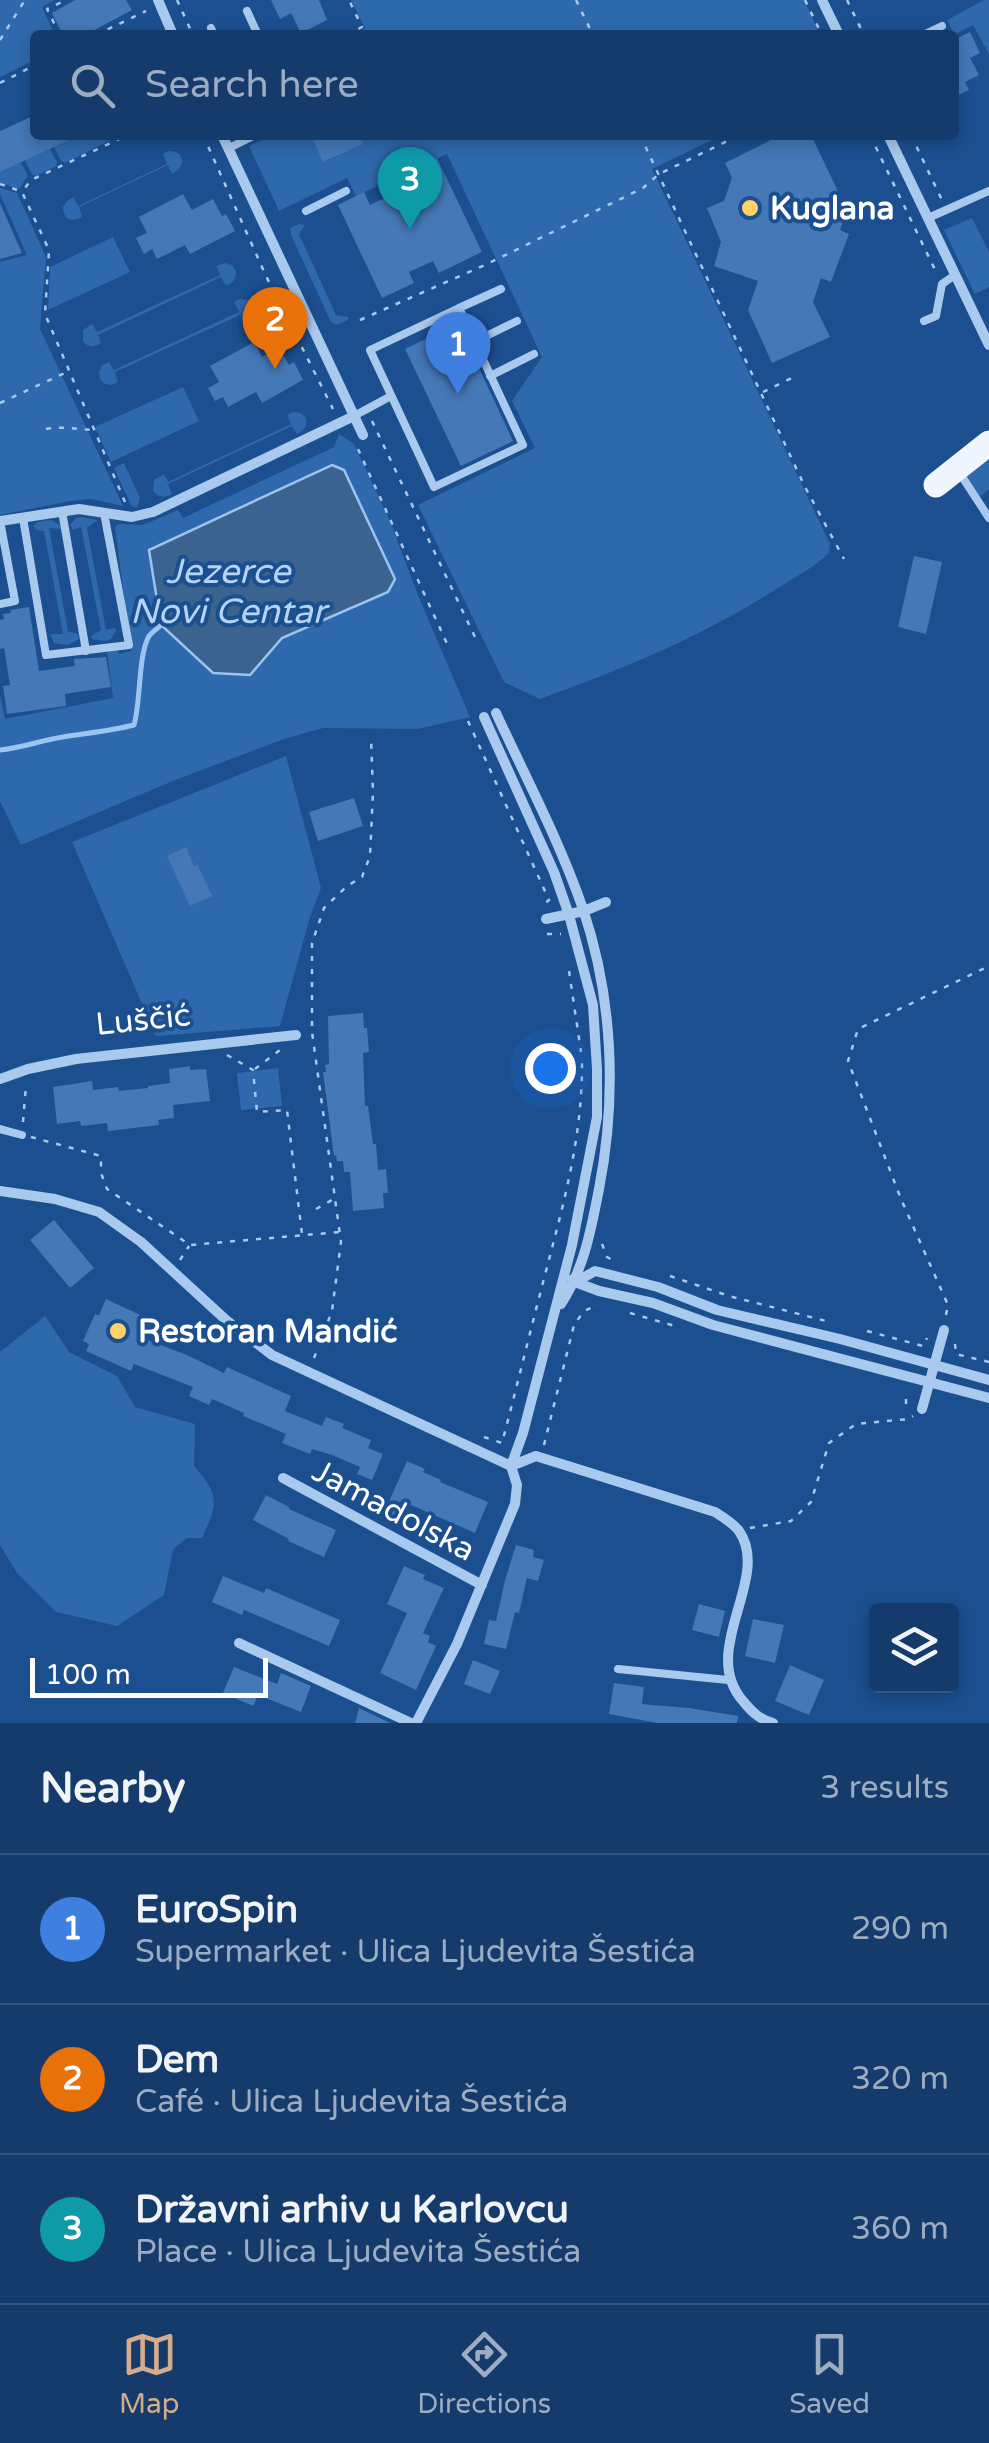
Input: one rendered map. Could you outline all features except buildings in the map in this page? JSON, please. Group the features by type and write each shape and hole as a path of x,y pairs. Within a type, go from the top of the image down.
{"main road":[{"path":"946,476 989,443"}],"street":[{"path":"158,0 171,30"},
{"path":"822,0 837,30"},
{"path":"225,140 363,434"},
{"path":"890,140 989,346"},
{"path":"0,521 62,510 132,517 152,512 354,416"},
{"path":"239,1642 413,1723 457,1644 515,1504 517,1486 511,1466 524,1433 567,1264 591,1157 597,1085 593,1006 569,914 490,715 558,849 584,911 604,1003 611,1068 604,1159 586,1249 575,1282 555,1313"},
{"path":"546,919 606,902"},
{"name":"Luščić","path":"0,1079 28,1068 76,1060 296,1035"},
{"path":"0,1190 55,1198 98,1212 141,1242 272,1355 511,1466 536,1456 715,1512 739,1530 749,1564 729,1644 728,1680 760,1720 773,1723"},
{"path":"586,1249 595,1270"},
{"path":"567,1264 575,1282 599,1291 653,1303 713,1326 989,1398"},
{"path":"575,1282 595,1270 658,1287 716,1310 989,1380"},
{"path":"922,1408 944,1330"},
{"name":"Jamadolska","path":"283,1478 482,1585"}],"lane":[{"path":"247,11 256,30"},
{"path":"934,30 942,26"},
{"path":"229,148 246,140"},
{"path":"306,211 346,191"},
{"path":"928,218 989,191"},
{"path":"924,322 936,316 942,284 955,275"},
{"path":"459,308 523,445 434,487 370,350 459,308 501,289"},
{"path":"474,342 517,321"},
{"path":"490,376 534,354"},
{"path":"354,416 391,396"},
{"path":"946,476 989,518"},
{"path":"62,510 86,650"},
{"path":"22,518 46,655 129,645 104,513"},
{"path":"0,521 15,601 0,604"},
{"path":"0,1129 22,1135"},
{"path":"618,1669 728,1680"}],"path":[{"path":"0,40 24,0"},
{"path":"57,30 46,9 61,0"},
{"path":"178,0 191,30"},
{"path":"349,0 362,27 356,30"},
{"path":"576,0 591,30"},
{"path":"805,0 820,30"},
{"path":"847,0 862,30"},
{"path":"106,30 147,10"},
{"path":"0,83 30,68"},
{"path":"22,192 31,180 117,140"},
{"path":"204,140 266,276 340,423"},
{"path":"642,140 806,487 844,559"},
{"path":"360,320 643,188 659,174 730,140"},
{"path":"872,140 942,284"},
{"path":"913,140 947,210"},
{"path":"0,184 22,192 49,250 45,314 132,517"},
{"path":"0,403 70,370"},
{"path":"761,393 796,376"},
{"path":"46,429 63,426 93,430"},
{"path":"359,450 449,648"},
{"path":"468,722 549,900 541,907"},
{"path":"308,1374 332,1310 341,1242 312,1032 312,943 324,908 362,877 370,856 371,737"},
{"path":"547,934 561,934"},
{"path":"479,1436 502,1444 577,1142 582,1056 568,966"},
{"path":"944,1330 948,1305 848,1061 858,1029 989,966"},
{"path":"253,1070 284,1047"},
{"path":"220,1052 253,1070"},
{"path":"22,1135 28,1068"},
{"path":"253,1070 257,1112 287,1110 302,1235"},
{"path":"34,1138 101,1156 101,1173 108,1189 190,1245 340,1232"},
{"path":"316,1209 335,1198"},
{"path":"600,1239 607,1257 616,1262"},
{"path":"178,1264 190,1245"},
{"path":"670,1276 844,1326"},
{"path":"544,1447 574,1325 584,1311 595,1305 608,1308"},
{"path":"621,1310 682,1329"},
{"path":"860,1330 923,1346 928,1337"},
{"path":"954,1343 956,1354 989,1362"},
{"path":"906,1389 906,1404"},
{"path":"739,1530 791,1521 811,1502 829,1443 856,1424 909,1419 922,1408"}],"shaded area":[{"path":"0,0 55,0 42,7 53,30 30,30 30,62 0,77"},
{"path":"351,0 804,0 818,30 361,30 365,28"},
{"path":"989,0 989,54 973,25 959,32 952,30 947,20"},
{"path":"69,140 111,140 65,163 54,147"},
{"path":"262,140 313,140 324,162 362,144 360,140 712,140 652,169 830,544 829,553 805,572 721,621 602,676 540,699 504,682 418,505 535,448 512,401 542,357 447,154 356,196 347,178 279,211 249,146"},
{"path":"50,149 56,166 36,176 32,174 25,160"},
{"path":"163,154 179,154 182,160 172,174 168,165 79,207 82,217 78,219 69,219 65,214 63,207 73,197 78,206 167,164"},
{"path":"21,162 28,176 19,189 0,183 0,172"},
{"path":"0,188 17,193 46,257 40,329 123,506 91,499 0,515 0,262 27,255"},
{"path":"972,218 989,252 989,287 975,294 944,230"},
{"path":"305,225 299,234 336,315 348,320 336,325 331,322 291,235 290,228"},
{"path":"113,237 130,272 48,310 50,267"},
{"path":"225,263 236,272 228,285 221,277 98,335 101,343 89,346 83,341 83,330 92,324 97,332 220,275 216,266"},
{"path":"251,301 254,308 246,321 240,315 115,372 118,382 112,385 100,379 102,365 109,362 114,370 239,312 234,302"},
{"path":"183,387 199,421 111,462 95,427"},
{"path":"287,415 303,415 306,421 297,434 292,426 168,484 172,494 164,497 153,491 154,480 164,474 168,482 291,424"},
{"path":"339,434 354,444 470,717 417,729 323,728 284,739 21,845 0,801 0,695 5,719 113,698 107,651 131,651 115,527 143,525 178,510 183,518 334,447","holes":["388,592 282,638 271,649 213,672 161,625"]},
{"path":"989,452 989,489 980,497 964,473"},
{"path":"124,463 140,498 137,508 131,505 114,468"},
{"path":"81,517 98,520 87,528 106,630 116,631 105,641 91,636 101,630 81,527 73,530 70,525"},
{"path":"51,520 61,529 49,528 68,631 78,634 79,639 68,645 54,643 50,634 63,634 44,531 33,526"},
{"path":"286,756 321,888 280,1026 156,1036 72,842"},
{"path":"278,1068 282,1106 241,1110 237,1073"},
{"path":"45,1316 69,1352 117,1376 135,1407 195,1424 194,1466 214,1500 202,1538 187,1538 173,1549 164,1595 117,1626 56,1612 17,1573 0,1545 0,1352"}],"water":[{"name":"Jezerce Novi Centar","path":"332,465 344,470 395,579 388,592 282,638 250,675 213,673 161,625 149,550"}],"waterway":[{"path":"0,750 134,725 145,644 161,625"}],"place":[{"name":"Kuglana","path":"750,208"},
{"name":"Državni arhiv u Karlovcu","path":"410,229"},
{"name":"Dem","path":"275,369"},
{"name":"EuroSpin","path":"458,394"},
{"name":"Restoran Mandić","path":"118,1331"}]}
